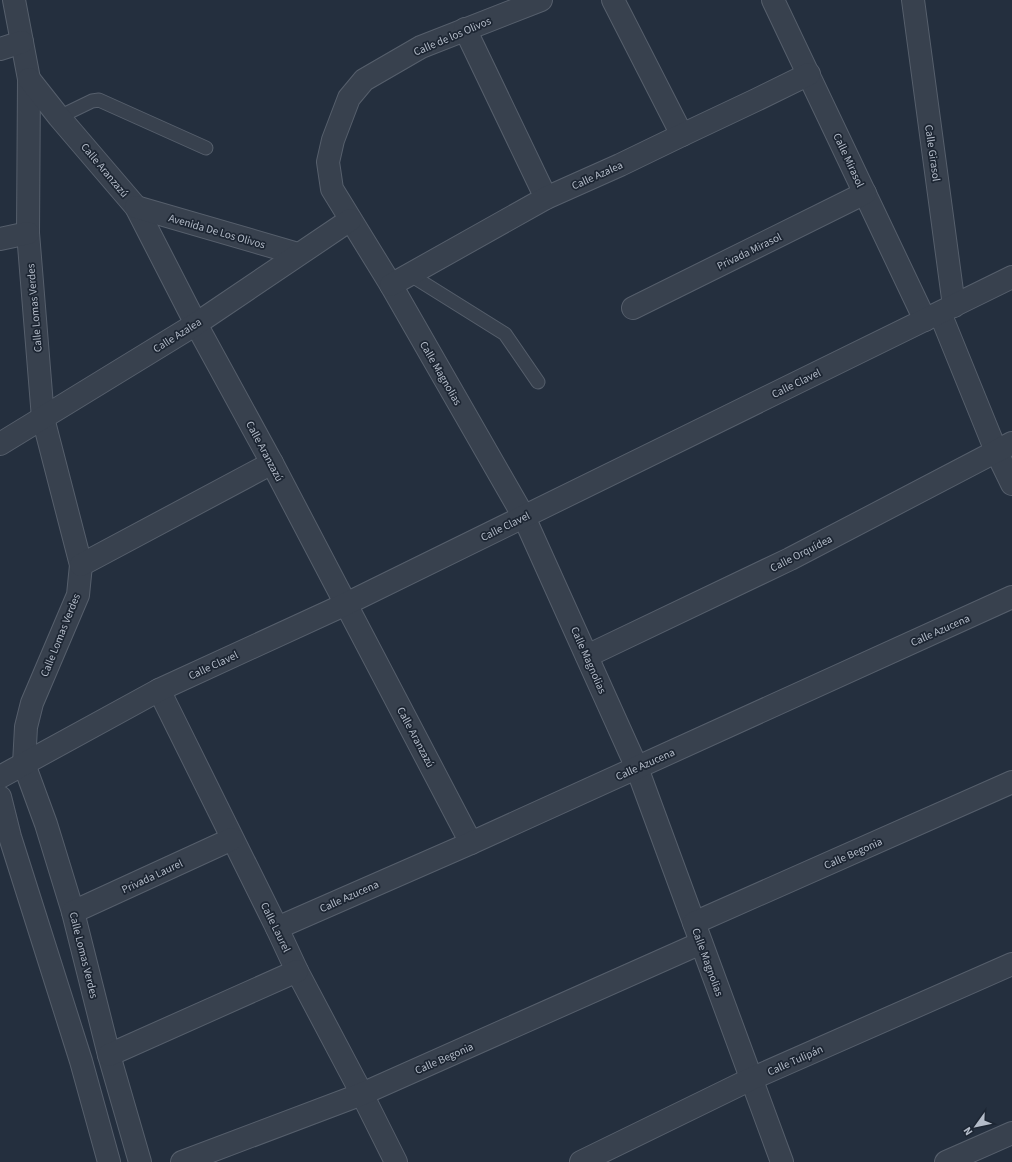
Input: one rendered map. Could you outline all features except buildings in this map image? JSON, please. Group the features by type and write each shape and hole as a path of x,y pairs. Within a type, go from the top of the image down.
{"street":[{"name":"Calle Lomas Verdes","path":"14,0 29,79 28,233 43,418 81,565 78,595 32,703 26,727 24,764 46,824 73,912 109,1055 140,1162"},
{"name":"Calle de los Olivos","path":"332,189 328,162 333,140 349,98 364,80 421,47 541,0"},
{"path":"613,0 682,135"},
{"name":"Calle Mirasol","path":"773,0 865,193 940,313 1004,447 1012,484"},
{"name":"Calle Girasol","path":"913,0 940,313"},
{"path":"464,29 546,198"},
{"path":"0,49 22,42"},
{"name":"Calle Azalea","path":"391,285 546,198 620,165 808,74"},
{"name":"Calle Aranzazú","path":"29,79 59,117 136,207 196,324 272,463 471,843"},
{"name":"Calle Magnolias","path":"332,189 391,285 524,517 637,768 782,1162"},
{"name":"Privada Mirasol","path":"633,308 865,193"},
{"name":"Avenida De Los Olivos","path":"136,207 298,254"},
{"name":"Calle Azalea","path":"0,444 196,324 350,220"},
{"path":"0,240 28,233"},
{"name":"Calle Clavel","path":"0,777 159,690 346,604 1012,277"},
{"name":"Calle Orquídea","path":"587,656 790,559 1004,447"},
{"path":"81,565 272,463"},
{"name":"Calle Azucena","path":"277,928 471,843 1012,598"},
{"name":"Calle Laurel","path":"159,690 297,971 396,1162"},
{"name":"Calle Begonia","path":"694,923 1012,782"},
{"path":"0,797 10,837 81,1061 109,1162"},
{"name":"Privada Laurel","path":"73,912 232,839"},
{"name":"Calle Begonia","path":"182,1162 362,1094 701,943"},
{"name":"Calle Tulipán","path":"583,1162 751,1079 1012,964"},
{"path":"109,1055 297,971"},
{"path":"946,1162 1012,1133"}],"lane":[{"path":"59,117 92,101 99,100 206,148"},
{"path":"409,274 505,334 538,382"}]}
